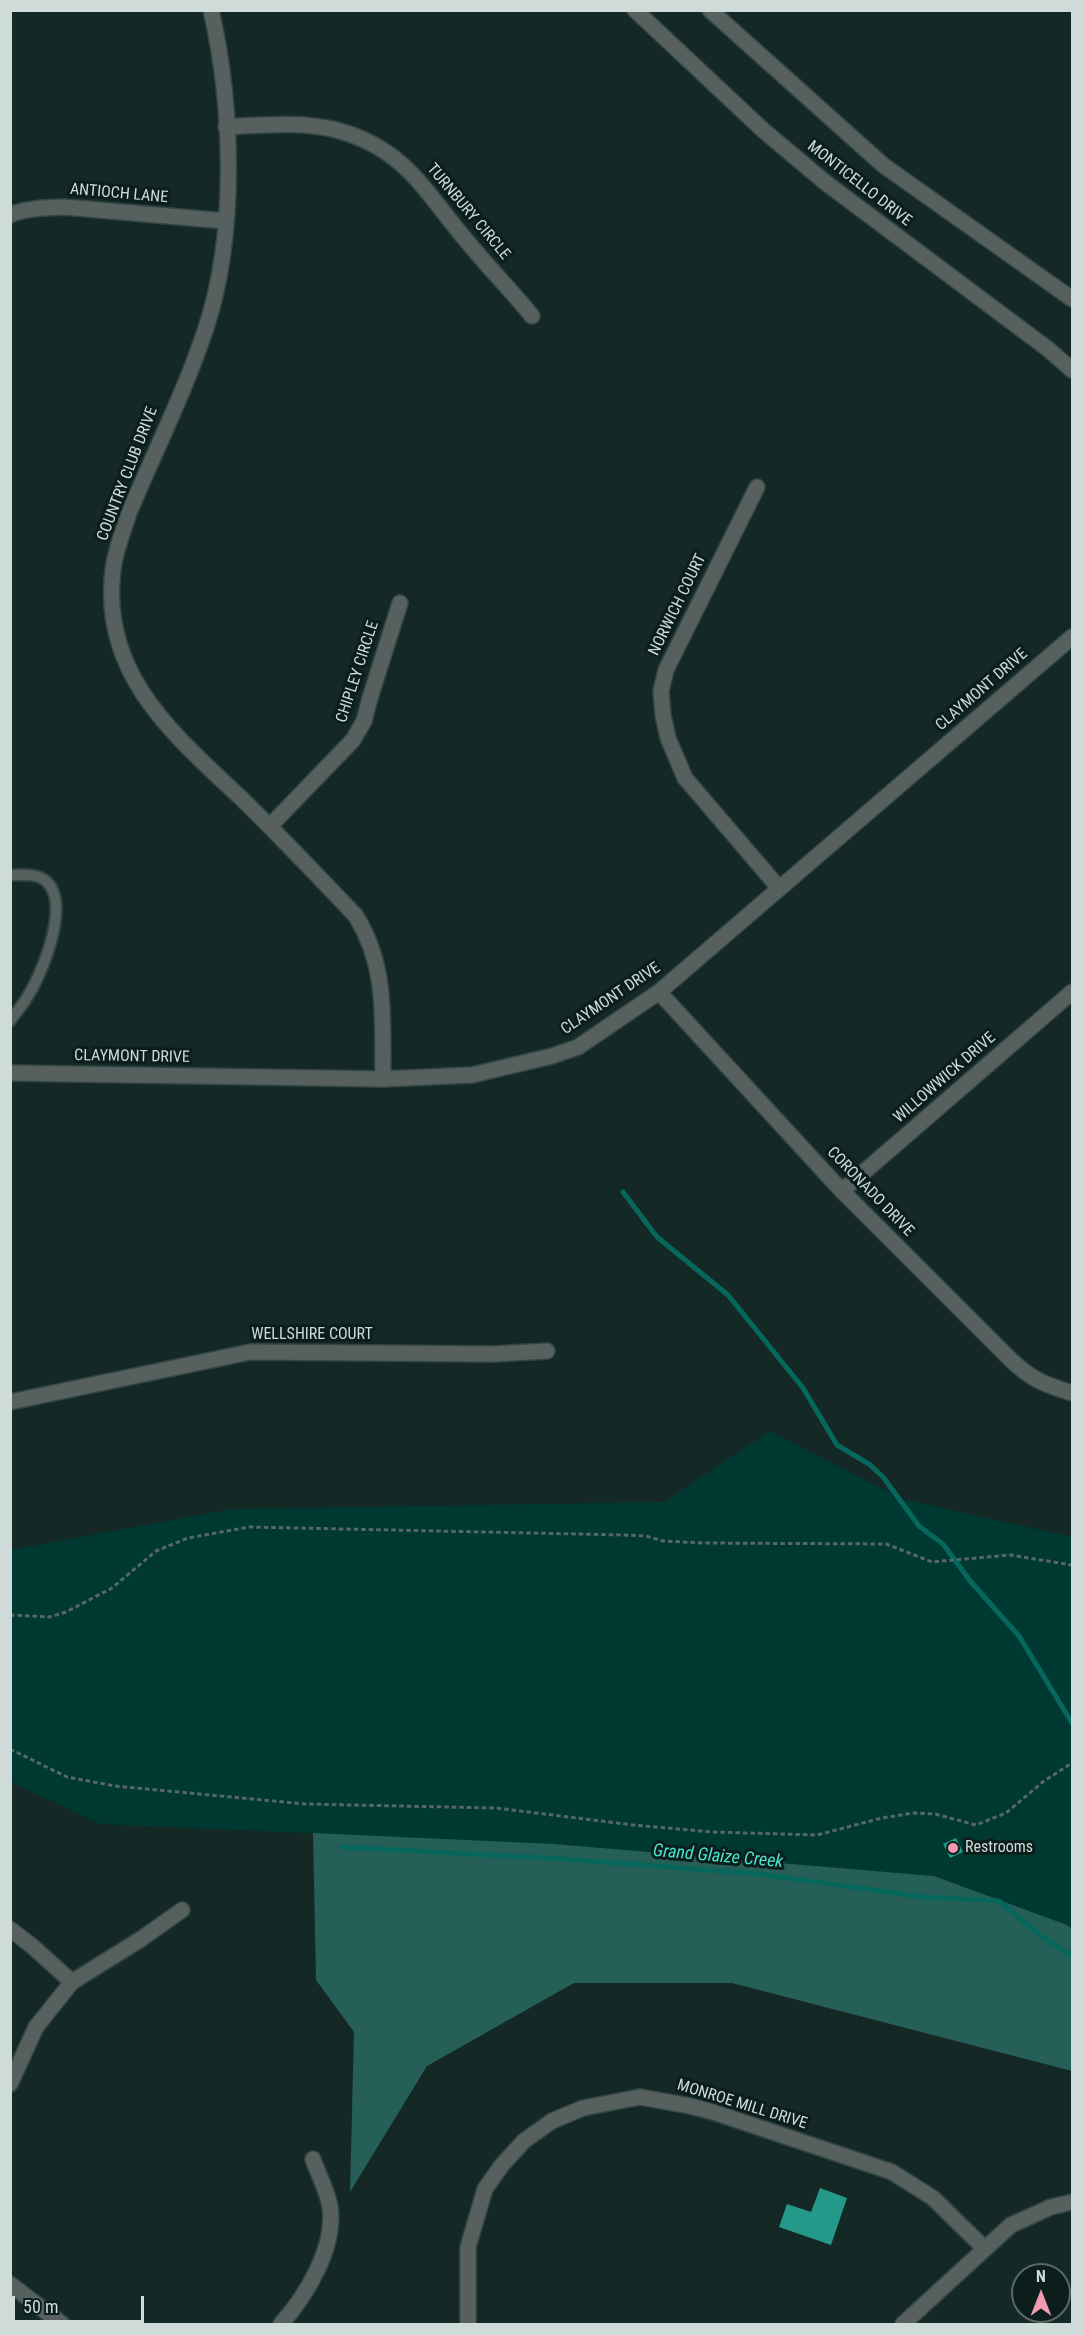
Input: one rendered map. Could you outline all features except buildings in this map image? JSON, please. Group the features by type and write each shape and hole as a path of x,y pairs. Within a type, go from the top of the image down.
{"street":[{"name":"COUNTRY CLUB DRIVE","path":"211,10 222,70 226,127 226,221 217,287 206,328 129,513 113,570 112,593 118,642 126,666 139,690 176,736 270,826 356,915 366,932 381,980 383,1079"},
{"name":"MONTICELLO DRIVE","path":"635,10 763,130 826,183 1048,349 1072,370"},
{"name":"MONTICELLO DRIVE","path":"710,10 883,165 1072,299"},
{"name":"TURNBURY CIRCLE","path":"226,127 286,124 339,130 368,141 383,150 405,165 427,189 465,239 532,316"},
{"name":"ANTIOCH LANE","path":"10,215 40,208 64,207 226,221"},
{"name":"NORWICH COURT","path":"757,487 669,662 662,691 663,715 668,738 685,778 780,888"},
{"name":"CHIPLEY CIRCLE","path":"270,826 354,740 364,721 400,603"},
{"name":"CLAYMONT DRIVE","path":"10,1073 383,1079 472,1075 552,1056 578,1047 659,993 1072,637"},
{"name":"WILLOWWICK DRIVE","path":"842,1191 1072,992"},
{"name":"CORONADO DRIVE","path":"659,993 842,1191 1028,1376 1048,1386 1072,1393"},
{"name":"WELLSHIRE COURT","path":"10,1402 250,1352 494,1354 547,1350"},
{"path":"10,2084 36,2027 72,1982 141,1940 182,1910"},
{"path":"10,1929 72,1982"},
{"name":"MONROE MILL DRIVE","path":"468,2325 468,2247 485,2189 502,2164 524,2141 552,2121 583,2108 640,2097 713,2112 892,2172 933,2198 984,2248"},
{"path":"281,2325 322,2264 328,2241 330,2207 313,2159"},
{"path":"903,2325 1011,2225 1051,2207 1072,2202"},
{"path":"15,2288 62,2325"}],"lane":[{"path":"10,875 29,874 45,880 53,891 57,910 50,948 37,981 10,1021"}],"path":[{"path":"10,1615 50,1617 66,1612 112,1588 156,1551 188,1538 249,1527 625,1535 646,1536 663,1541 705,1543 886,1544 932,1562 1024,1556 1072,1565"},
{"path":"10,1749 67,1777 115,1786 305,1804 496,1808 712,1832 817,1835 882,1818 913,1813 935,1814 976,1825 1006,1813 1044,1780 1072,1763"}],"green space":[{"path":"770,1431 902,1499 1072,1537 1072,1929 1067,1925 934,1876 554,1844 100,1824 11,1782 10,1550 232,1509 664,1502"},
{"path":"313,1833 554,1844 934,1876 1067,1925 1072,1929 1072,2071 732,1983 574,1983 427,2066 350,2192 354,2032 316,1980"}],"waterway":[{"path":"623,1192 657,1237 728,1295 803,1388 837,1445 869,1464 883,1477 919,1526 943,1544 971,1582 1019,1636 1072,1723"},
{"name":"Grand Glaize Creek","path":"342,1847 564,1859 759,1874 923,1897 999,1901 1042,1937 1072,1956"}],"place":[{"name":"Restrooms","path":"953,1848"}]}
